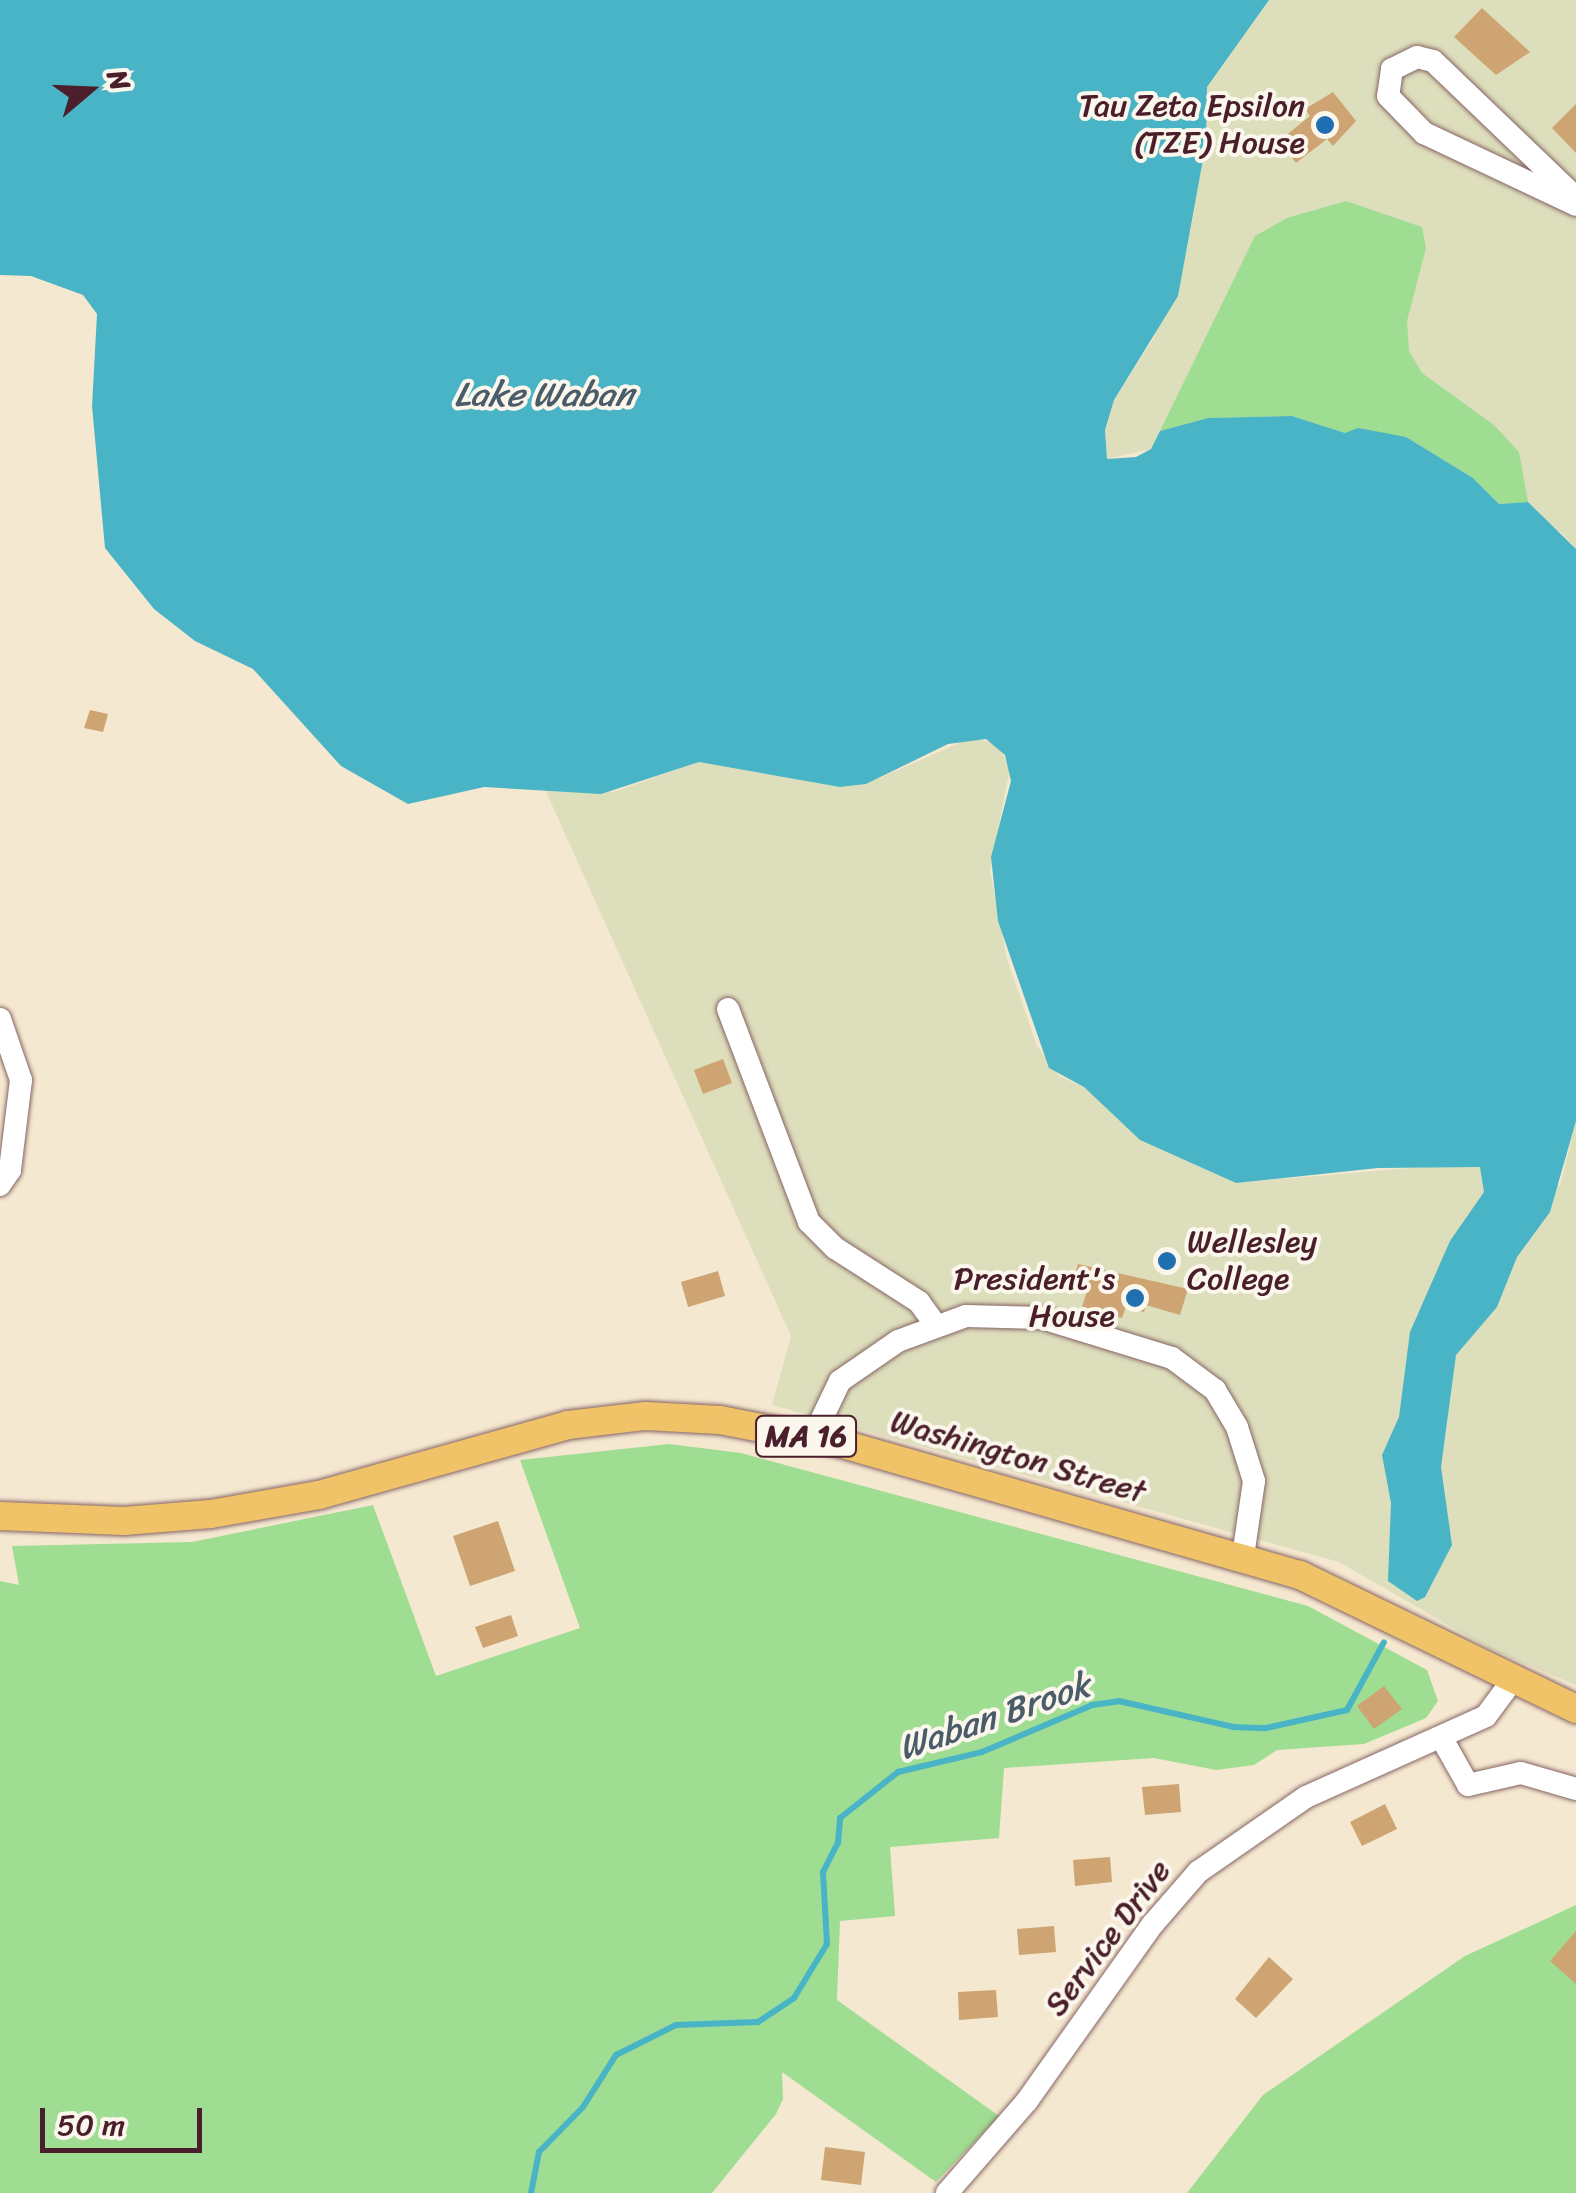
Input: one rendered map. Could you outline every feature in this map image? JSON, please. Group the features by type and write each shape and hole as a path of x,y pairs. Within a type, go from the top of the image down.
{"main road":[{"name":"Washington Street","path":"0,1516 124,1521 266,1506 531,1434 618,1418 698,1418 813,1437 1243,1556 1352,1596 1512,1681 1576,1709"}],"street":[{"path":"1418,58 1433,61 1576,202 1424,133 1388,96 1392,69 1418,58"},
{"path":"728,1010 809,1222 835,1248 919,1302 935,1324"},
{"path":"0,1020 21,1080 10,1170 0,1185"},
{"path":"813,1437 840,1381 882,1350 935,1324 982,1314 1028,1316 1142,1347 1194,1370 1223,1400 1250,1466 1255,1494 1243,1556"},
{"name":"Service Drive","path":"947,2193 1019,2112 1143,1937 1198,1872 1306,1797 1486,1716 1512,1681"},
{"path":"1441,1737 1468,1785 1521,1773 1576,1789"}],"shaded area":[{"path":"1269,0 1576,0 1576,549 1561,532 1151,449 1107,459 1105,430 1114,400 1155,336 1206,143 1207,87"},
{"name":"Wellesley College","path":"973,737 998,745 1010,768 990,870 1007,959 1037,1046 1059,1076 1084,1087 1140,1140 1236,1183 1469,1163 1560,1186 1576,1121 1576,1685 1488,1648 1339,1562 772,1405 791,1336 543,785 613,792 699,762 840,787 866,784"}],"green space":[{"path":"1346,201 1422,227 1426,248 1407,321 1409,351 1422,373 1494,425 1519,452 1528,502 1499,504 1473,478 1406,437 1345,433 1292,416 1208,418 1160,431 1255,236 1287,218"},
{"path":"669,1444 741,1453 1308,1606 1427,1670 1438,1701 1426,1718 1364,1744 1277,1750 1254,1765 1216,1770 1154,1758 1004,1768 999,1838 890,1847 895,1916 840,1921 837,2000 999,2116 936,2182 782,2072 783,2099 776,2114 712,2193 0,2193 0,1581 19,1585 12,1546 192,1542 373,1505 436,1676 580,1628 520,1460"},
{"path":"1576,1905 1576,2193 1187,2193 1263,2095 1465,1956"}],"water":[{"name":"Lake Waban","path":"0,0 1269,0 1207,87 1206,143 1178,296 1114,400 1105,430 1107,459 1136,457 1151,449 1160,431 1208,418 1292,416 1345,433 1358,428 1406,437 1473,478 1499,504 1528,502 1576,549 1576,1121 1550,1212 1517,1257 1497,1307 1456,1355 1441,1467 1452,1545 1425,1597 1417,1601 1388,1581 1391,1503 1382,1455 1399,1417 1410,1332 1450,1241 1484,1192 1480,1167 1378,1168 1236,1183 1140,1140 1084,1087 1049,1068 998,921 991,857 1011,781 1005,755 986,739 948,744 866,784 840,787 699,762 601,794 484,787 408,804 341,766 253,669 195,641 154,609 105,548 92,406 97,314 83,295 31,276 0,275"}],"building":[{"path":"1482,8 1530,52 1496,75 1454,37"},
{"name":"Tau Zeta Epsilon (TZE) House","path":"1333,92 1356,121 1333,146 1327,139 1296,163 1279,141 1310,116 1305,109"},
{"path":"1576,104 1576,153 1552,128"},
{"path":"90,710 108,714 103,732 84,728"},
{"path":"723,1059 732,1083 703,1094 694,1070"},
{"name":"President's House","path":"1078,1264 1188,1289 1180,1315 1146,1305 1144,1312 1126,1307 1122,1318 1082,1307 1087,1291 1071,1286"},
{"path":"718,1271 725,1296 688,1307 681,1282"},
{"path":"498,1521 515,1571 470,1586 453,1536"},
{"path":"511,1615 518,1636 483,1648 475,1627"},
{"path":"1384,1686 1402,1709 1374,1729 1357,1706"},
{"path":"1179,1784 1181,1812 1145,1815 1142,1787"},
{"path":"1385,1804 1397,1829 1362,1846 1350,1822"},
{"path":"1110,1857 1112,1882 1075,1886 1073,1860"},
{"path":"1054,1926 1056,1952 1019,1955 1017,1929"},
{"path":"1576,1931 1576,1984 1550,1961"},
{"path":"1269,1957 1293,1979 1256,2018 1235,1999"},
{"path":"996,1990 998,2017 959,2020 958,1992"},
{"path":"825,2147 865,2152 861,2185 821,2180"}],"waterway":[{"name":"Waban Brook","path":"531,2193 539,2152 583,2107 616,2055 676,2025 758,2022 794,1998 827,1944 823,1872 838,1843 840,1818 898,1772 982,1752 1092,1705 1119,1701 1233,1727 1266,1728 1347,1710 1384,1642"}],"place":[{"name":"Tau Zeta Epsilon (TZE) House","path":"1325,125"},
{"name":"Wellesley College","path":"1167,1261"},
{"name":"President's House","path":"1135,1298"}]}
